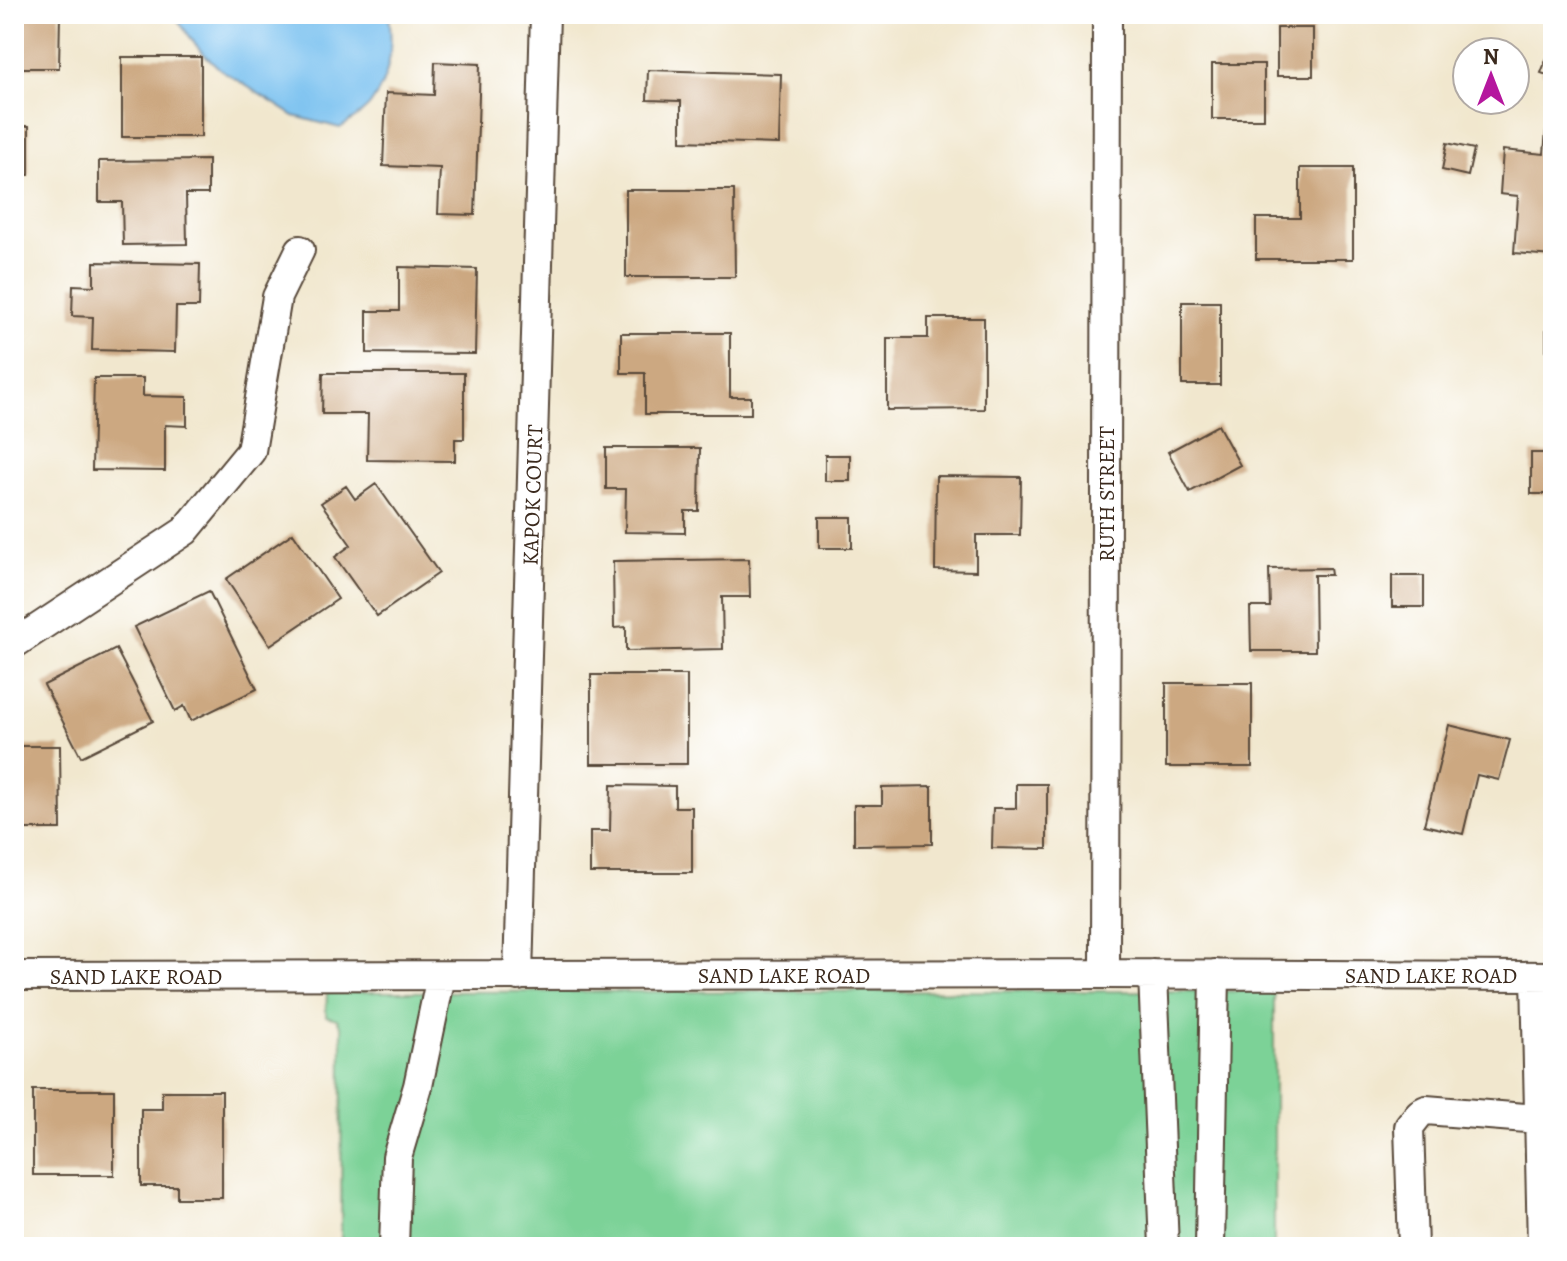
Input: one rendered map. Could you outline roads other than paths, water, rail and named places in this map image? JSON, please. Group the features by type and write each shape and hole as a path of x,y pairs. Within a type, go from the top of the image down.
{"street":[{"name":"KAPOK COURT","path":"518,976 545,14"},
{"name":"RUTH STREET","path":"1105,974 1107,14"},
{"path":"14,644 185,531 251,451 277,297 300,250"},
{"path":"1153,974 1164,1247"},
{"path":"1210,1247 1215,974"},
{"name":"SAND LAKE ROAD","path":"14,976 1544,976"},
{"path":"394,1247 397,1157 418,1086 441,976"},
{"path":"1542,1247 1538,1119 1544,976"},
{"path":"1413,1247 1409,1127 1413,1120 1426,1110 1538,1119"}],"water":[{"path":"173,14 389,14 391,38 386,73 370,105 340,128 294,116 220,69 200,50"}]}
